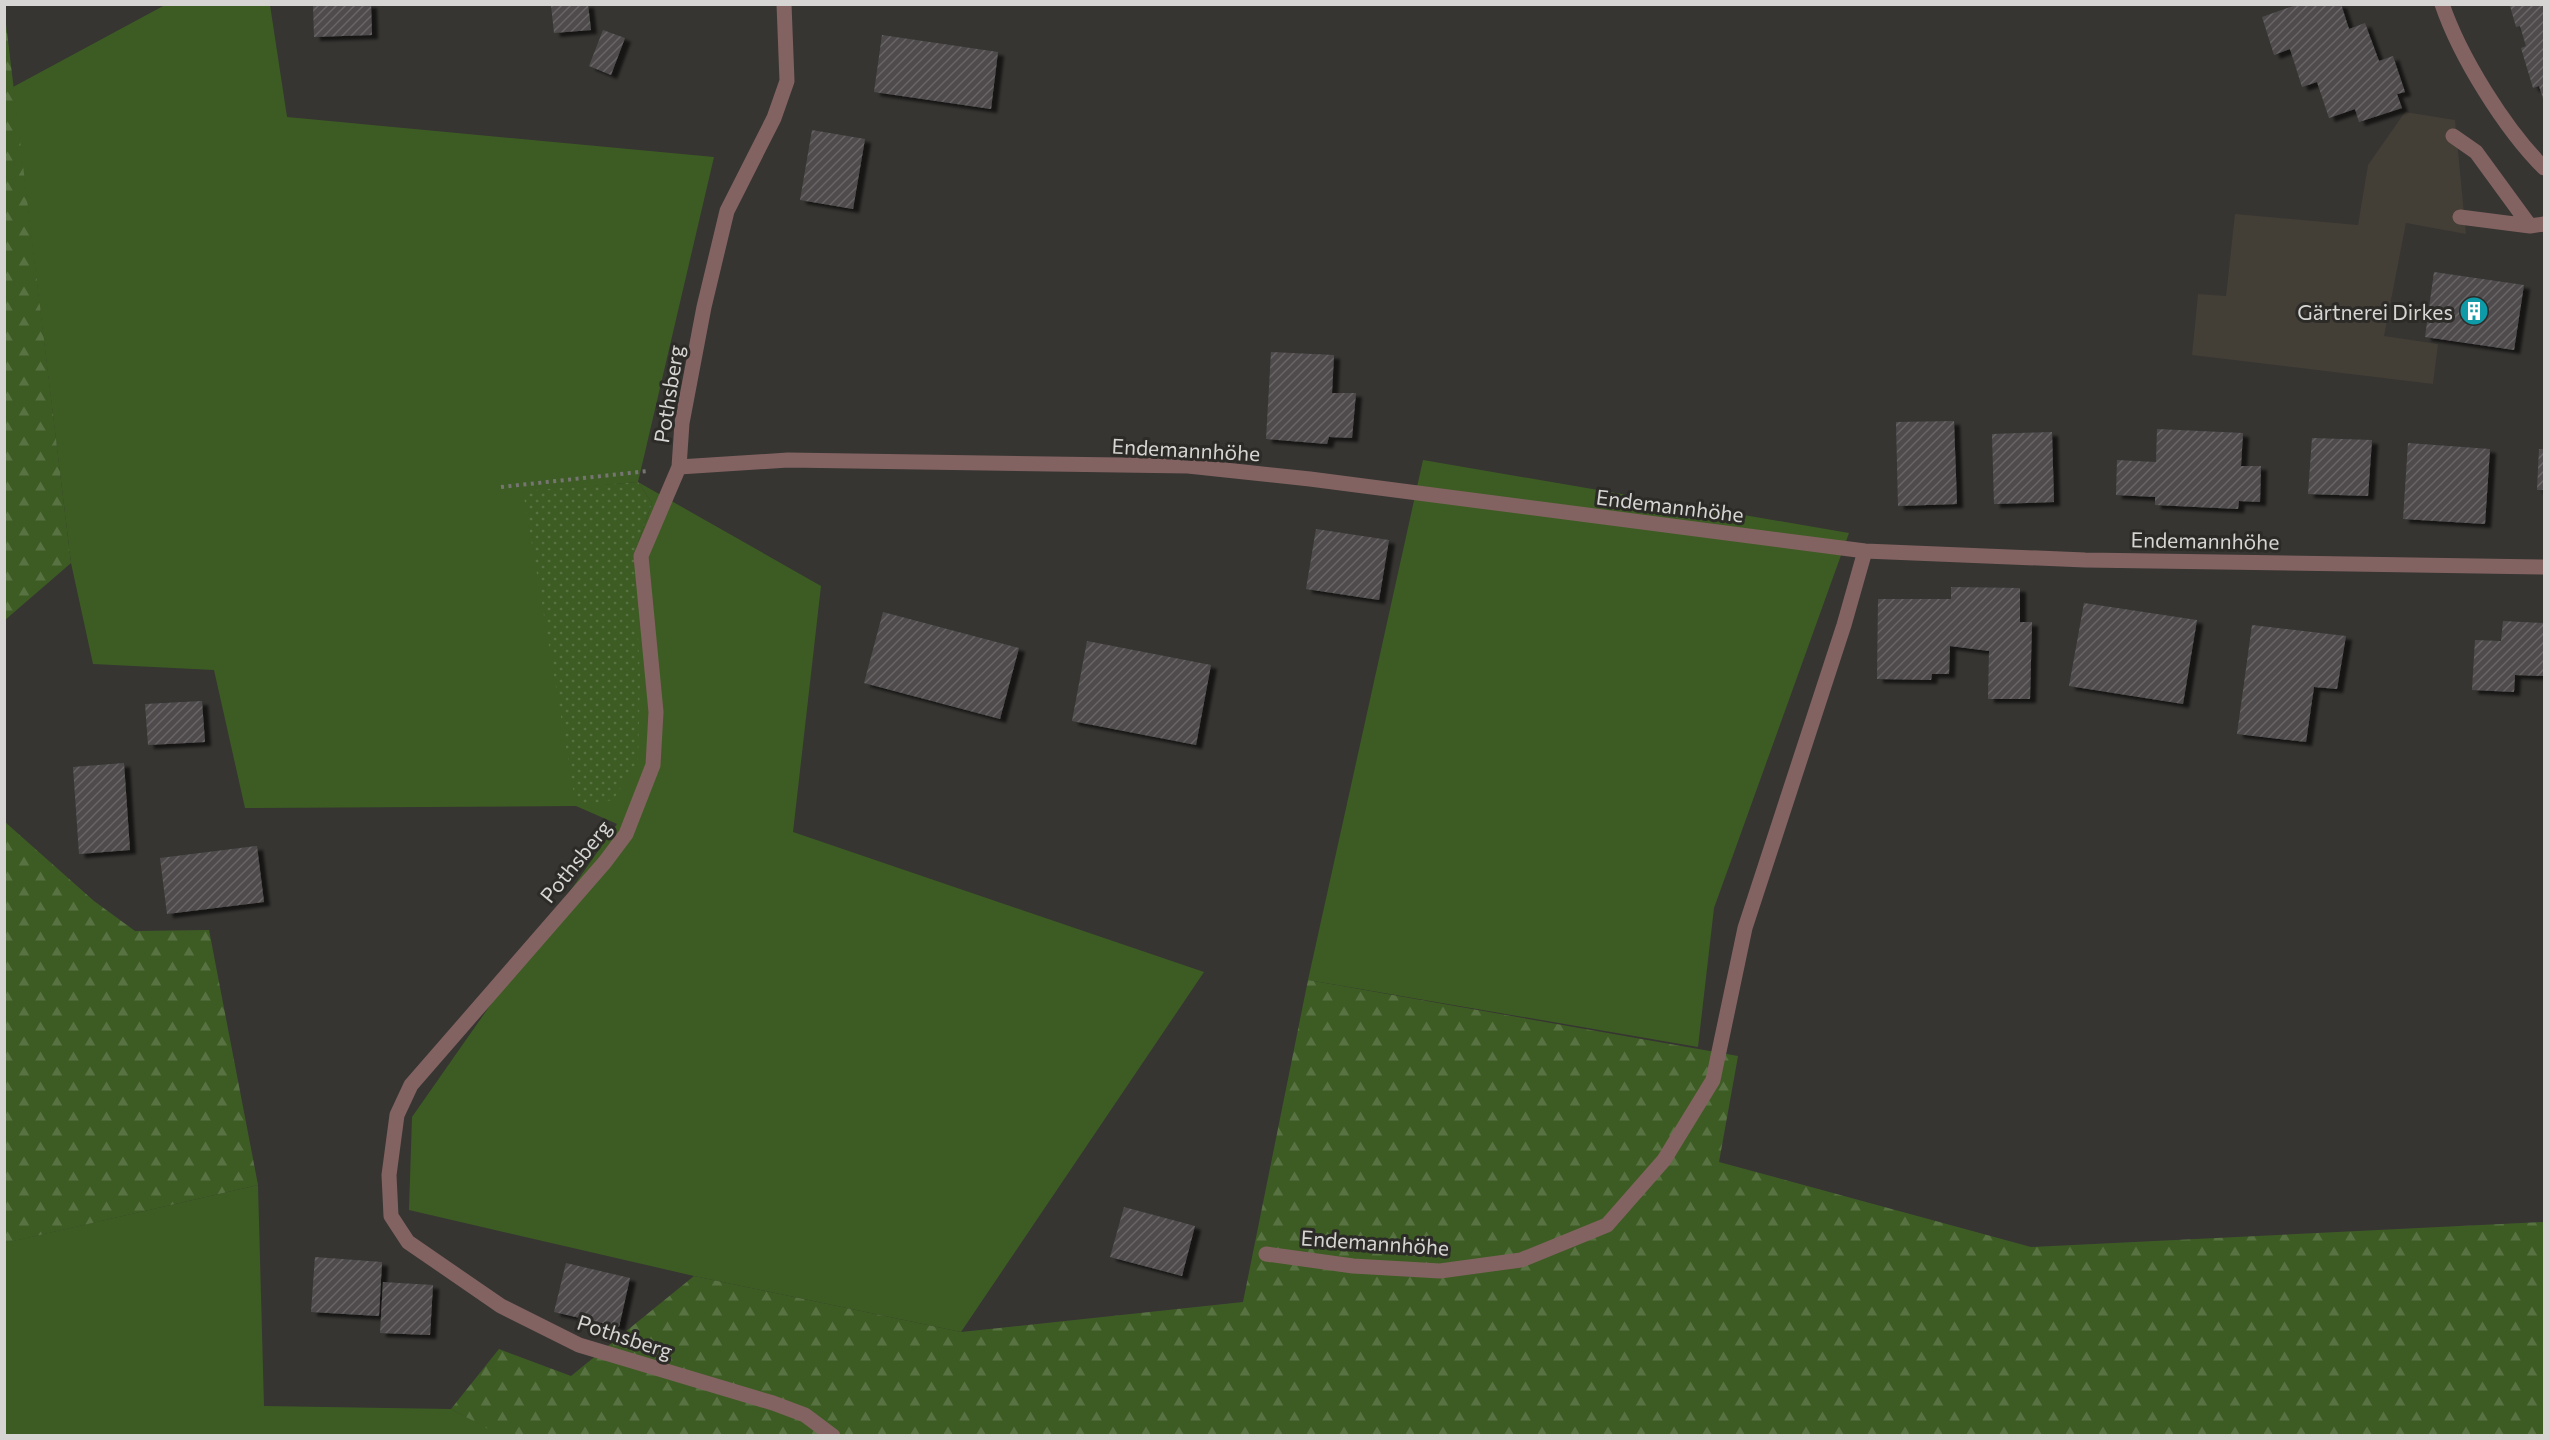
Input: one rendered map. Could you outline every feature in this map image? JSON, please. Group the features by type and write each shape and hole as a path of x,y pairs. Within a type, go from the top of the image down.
{"street":[{"name":"Pothsberg","path":"784,4 787,81 774,118 727,211 704,307 682,423 679,467 641,556 656,712 653,765 626,834 411,1085 397,1115 389,1175 391,1216 408,1242 501,1306 549,1331 599,1352 773,1403 805,1415 833,1436"},
{"path":"2442,4 2480,82 2528,151 2544,168"},
{"path":"2453,136 2476,152 2537,225"},
{"path":"2460,217 2537,225"},
{"name":"Endemannhöhe","path":"679,467 788,460 1188,466 1310,479 1865,551 2085,560 2544,567"},
{"name":"Endemannhöhe","path":"1266,1254 1353,1266 1440,1271 1521,1260 1607,1225 1664,1160 1713,1080 1745,928 1845,625 1865,551"}],"path":[{"path":"501,487 679,467"}],"shaded area":[{"name":"Gärtnerei Dirkes","path":"2405,112 2455,120 2466,234 2406,223 2384,336 2438,344 2433,384 2192,355 2198,294 2226,296 2235,214 2358,225 2368,165"}],"green space":[{"path":"165,5 270,5 287,117 714,157 638,482 821,586 793,832 1204,972 961,1332 694,1276 409,1210 412,1117 617,824 576,806 245,808 214,670 93,664 71,563 13,87","holes":["638,482 652,503 634,554 634,591 523,492"]},
{"path":"5,16 71,563 4,620"},
{"path":"1423,460 1849,533 1714,908 1698,1047 1308,980"},
{"path":"638,482 652,503 634,554 640,677 638,760 613,800 576,806 523,491"},
{"path":"5,822 94,901 135,931 209,930 258,1185 5,1243"},
{"path":"1308,980 1738,1056 1719,1162 2031,1247 2544,1222 2544,1435 501,1436 451,1409 499,1349 571,1376 694,1276 961,1332 1243,1302"},
{"path":"258,1185 264,1406 451,1409 501,1435 5,1435 4,1243"}],"building":[{"path":"313,4 371,4 372,35 314,37"},
{"path":"588,4 591,30 554,33 551,5"},
{"path":"2299,4 2341,4 2349,29 2365,23 2379,61 2393,56 2405,92 2397,94 2402,108 2359,122 2355,109 2329,118 2317,82 2302,87 2290,49 2274,55 2262,17"},
{"path":"2544,4 2544,102 2539,86 2533,88 2521,48 2526,46 2520,26 2516,27 2510,6"},
{"path":"603,30 625,38 611,75 589,66"},
{"path":"882,35 998,52 991,109 874,92"},
{"path":"812,130 865,139 853,209 800,200"},
{"name":"Gärtnerei Dirkes","path":"2434,272 2524,285 2514,350 2425,337"},
{"path":"1271,352 1334,355 1332,393 1356,393 1352,438 1329,437 1327,444 1266,439"},
{"path":"1954,421 1957,504 1898,506 1896,422"},
{"path":"2157,429 2243,433 2241,466 2261,466 2260,502 2239,501 2238,509 2155,505 2155,497 2116,495 2117,460 2156,462"},
{"path":"2052,432 2054,502 1994,504 1992,434"},
{"path":"2312,438 2372,440 2368,496 2308,494"},
{"path":"2408,443 2490,449 2485,524 2403,519"},
{"path":"2539,449 2544,449 2544,490 2537,490"},
{"path":"1316,529 1389,540 1379,600 1306,589"},
{"path":"1951,587 2020,588 2020,622 2032,622 2030,699 1988,699 1989,651 1950,646 1949,674 1932,674 1931,680 1877,679 1878,599 1951,599"},
{"path":"2084,603 2197,620 2183,704 2069,686"},
{"path":"883,612 1019,648 1000,719 864,683"},
{"path":"2503,621 2544,623 2544,676 2515,675 2514,692 2472,690 2475,640 2501,641"},
{"path":"2252,625 2346,636 2337,689 2314,687 2306,742 2237,734"},
{"path":"1087,641 1211,665 1196,745 1072,721"},
{"path":"202,701 205,742 148,745 145,704"},
{"path":"124,763 130,850 79,854 73,767"},
{"path":"257,846 264,902 167,914 160,858"},
{"path":"1124,1207 1195,1226 1182,1276 1110,1257"},
{"path":"315,1257 382,1262 379,1316 311,1312"},
{"path":"566,1263 630,1278 619,1327 554,1312"},
{"path":"383,1282 433,1285 430,1335 380,1333"}],"place":[{"name":"Gärtnerei Dirkes","path":"2474,311"}]}
